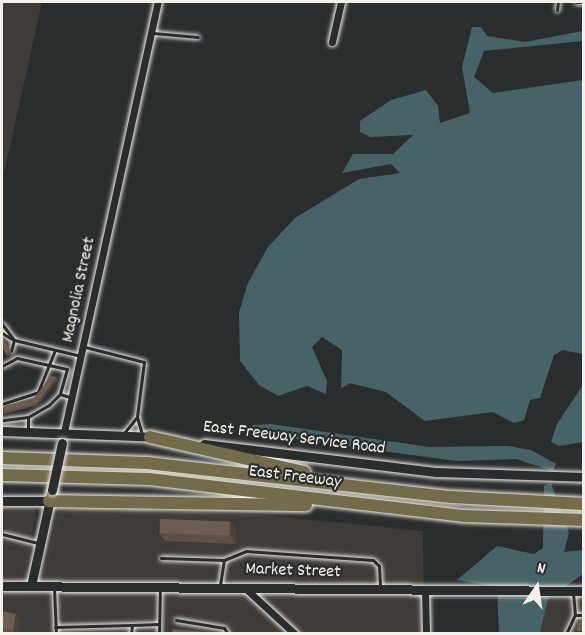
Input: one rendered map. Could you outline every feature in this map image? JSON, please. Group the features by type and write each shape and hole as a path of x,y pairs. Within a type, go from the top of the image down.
{"highway":[{"path":"146,436 396,490"},
{"name":"East Freeway","path":"2,458 147,462 507,501 584,504"},
{"name":"East Freeway","path":"2,475 149,479 506,519 584,520"},
{"path":"51,495 401,508"}],"street":[{"name":"Magnolia Street","path":"31,586 85,347 158,2"},
{"path":"332,42 341,2"},
{"name":"East Freeway Service Road","path":"2,431 28,430 146,436 437,472 584,477"},
{"path":"2,502 51,495"},
{"name":"Market Street","path":"2,586 220,585 246,588 425,592 477,589 584,591"},
{"path":"246,588 295,633"},
{"path":"425,592 427,633"}],"lane":[{"path":"557,10 558,2"},
{"path":"576,2 584,2"},
{"path":"151,33 198,37"},
{"path":"2,324 14,340"},
{"path":"2,335 82,357"},
{"path":"4,341 14,340"},
{"path":"7,345 14,340"},
{"path":"11,351 14,340"},
{"path":"85,347 144,362 136,417 122,435"},
{"path":"2,404 39,394 42,386 49,381 55,350"},
{"path":"2,366 17,358 67,369 60,394 49,405 28,417 2,420"},
{"path":"57,385 62,388"},
{"path":"42,386 46,390"},
{"path":"51,394 56,398"},
{"path":"60,394 72,398"},
{"path":"32,396 35,400"},
{"path":"26,399 28,405"},
{"path":"45,400 49,405"},
{"path":"19,401 20,407"},
{"path":"10,403 10,409"},
{"path":"39,405 42,410"},
{"path":"31,410 33,415"},
{"path":"21,413 22,418"},
{"path":"10,414 10,420"},
{"path":"28,417 28,430"},
{"path":"136,417 146,436"},
{"path":"2,534 40,544"},
{"path":"161,558 224,560 246,551 354,556 379,566 380,591"},
{"path":"220,585 224,560"},
{"path":"54,586 56,633"},
{"path":"159,633 160,586"},
{"path":"566,633 575,615 573,592"},
{"path":"575,615 584,615"},
{"path":"176,620 224,628 228,633"},
{"path":"55,627 159,624"},
{"path":"130,633 132,625"}],"shaded area":[{"path":"2,2 42,2 2,182"},
{"path":"2,506 31,506 36,512 26,571 44,572 58,512 89,508 263,515 423,531 424,633 2,633"},
{"path":"583,598 583,633 540,634 548,599"}],"water":[{"path":"472,27 481,27 487,36 525,42 583,31 583,41 484,51 474,77 493,93 583,80 583,354 563,350 554,355 540,398 530,400 524,420 514,423 493,412 425,421 386,392 350,383 341,388 342,350 322,337 312,347 327,381 326,394 307,386 278,396 259,385 240,361 239,312 248,283 268,247 295,218 359,179 400,173 391,164 342,173 353,154 393,154 413,135 370,137 360,132 360,121 391,100 426,90 438,106 440,123 470,113 462,67"},
{"path":"583,385 583,442 559,446 551,442 557,424"},
{"path":"271,424 429,447 508,446 531,450 556,464 553,471 516,459 456,461 253,433 252,425"},
{"path":"551,483 569,533 564,552 583,550 583,574 548,599 540,633 499,633 497,587 457,580 497,546 534,554 543,548 544,486"}],"building":[{"path":"2,336 11,351 6,354 2,347"},
{"path":"51,376 57,377 37,403 3,412 4,406 34,398"},
{"path":"160,519 230,521 229,535 160,533"},
{"path":"2,611 16,614 13,630 2,628"},
{"path":"577,620 584,620 584,631 577,631"},
{"path":"173,629 218,633 172,633"}]}
